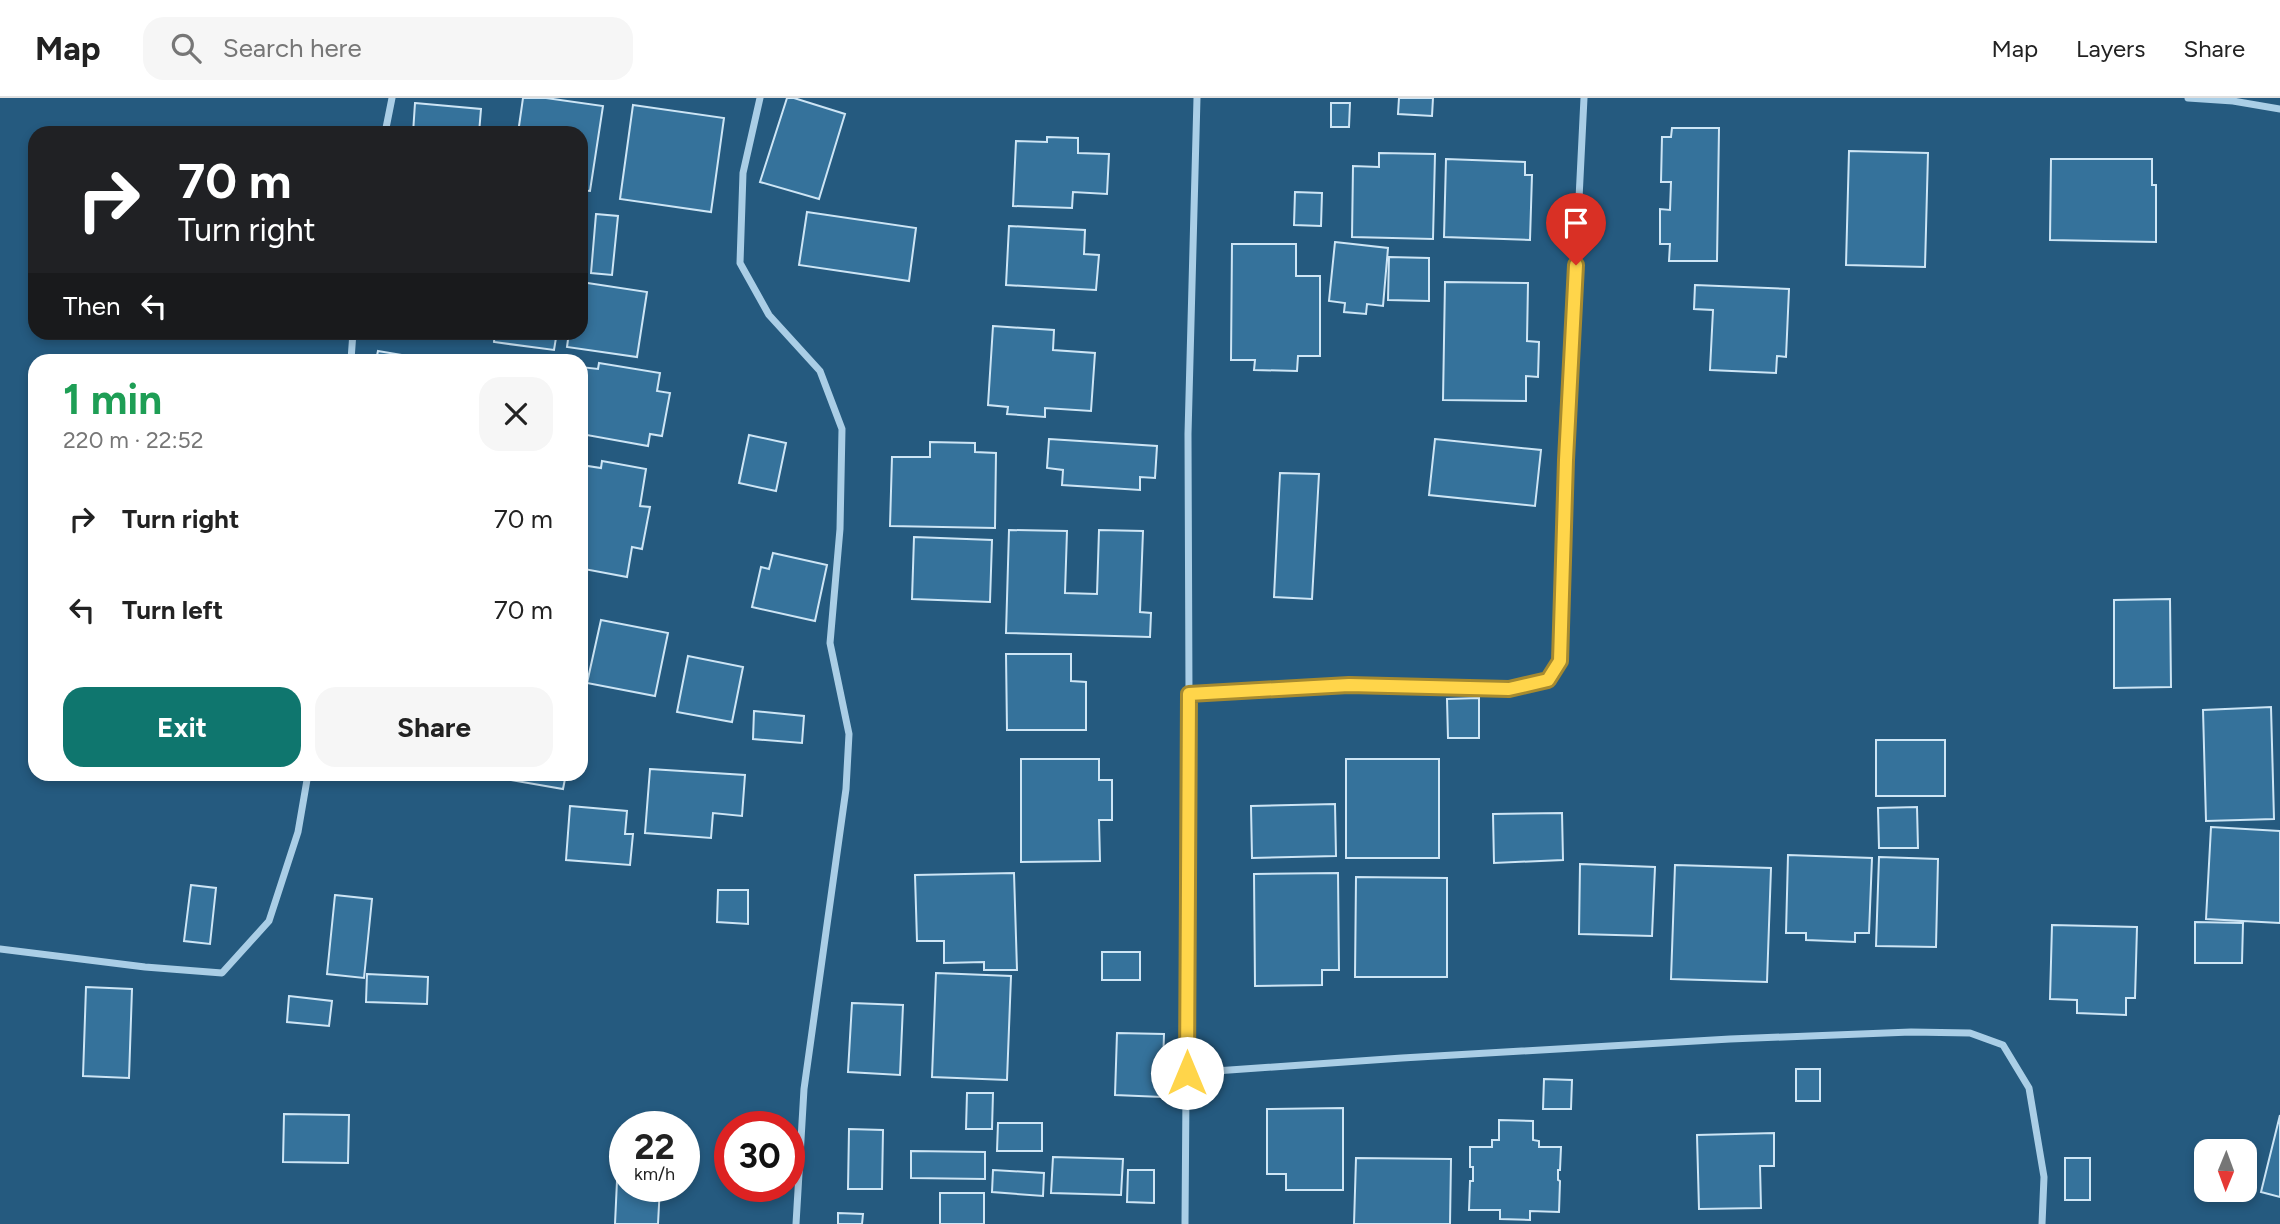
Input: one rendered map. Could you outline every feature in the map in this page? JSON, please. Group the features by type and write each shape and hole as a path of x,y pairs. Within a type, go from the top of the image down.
{"street":[{"path":"387,126 392,98"},
{"path":"760,98 743,173 740,263 769,315 820,371 842,429 840,528 830,643 849,734 846,789 804,1089 796,1224"},
{"path":"1185,1224 1188,434 1197,98"},
{"path":"1189,694 1349,685 1509,689 1548,680 1560,661 1566,460 1584,98"},
{"path":"2188,98 2233,101 2280,109"},
{"path":"0,949 145,967 222,973 269,921 298,832 307,781"},
{"path":"1187,1073 1730,1039 1910,1032 1970,1033 2004,1045 2029,1088 2044,1177 2042,1224"}],"building":[{"path":"523,98 546,98 603,106 590,191 588,126 519,126"},
{"path":"787,98 845,114 819,199 760,182"},
{"path":"1399,98 1433,98 1432,116 1398,114"},
{"path":"415,103 481,109 480,126 413,126"},
{"path":"1331,103 1350,103 1349,127 1331,127"},
{"path":"633,105 724,118 711,212 620,199"},
{"path":"1672,128 1719,128 1717,261 1669,261 1670,244 1660,244 1660,209 1670,210 1671,182 1661,182 1662,137 1671,137"},
{"path":"1047,137 1078,138 1078,153 1109,154 1107,194 1073,192 1072,208 1013,206 1016,141 1047,142"},
{"path":"1849,151 1928,153 1925,267 1846,265"},
{"path":"1379,153 1435,154 1433,239 1352,237 1353,166 1379,167"},
{"path":"1446,159 1525,162 1525,175 1532,175 1530,240 1444,237"},
{"path":"2051,159 2152,159 2152,185 2156,185 2156,242 2050,240"},
{"path":"1295,192 1322,193 1321,226 1294,225"},
{"path":"807,212 916,228 909,281 799,265"},
{"path":"596,214 618,216 612,275 591,273"},
{"path":"1009,226 1085,230 1084,254 1099,255 1096,290 1006,285"},
{"path":"1335,242 1388,248 1383,306 1367,304 1366,314 1344,312 1345,303 1329,301"},
{"path":"1232,244 1296,244 1296,276 1320,276 1320,356 1298,356 1297,371 1254,370 1255,360 1231,360"},
{"path":"1389,257 1429,258 1429,301 1388,300"},
{"path":"1445,282 1528,283 1527,341 1539,342 1538,377 1526,376 1526,401 1443,400"},
{"path":"588,283 647,292 637,357 567,347 568,340 588,340"},
{"path":"1695,285 1789,289 1786,357 1777,356 1776,373 1710,370 1713,310 1694,309"},
{"path":"993,326 1054,330 1053,350 1095,353 1091,411 1045,408 1045,417 1007,414 1008,407 988,405"},
{"path":"494,340 556,340 554,350"},
{"path":"599,363 660,373 657,391 670,393 662,436 650,434 648,446 588,435 588,368 598,369"},
{"path":"749,435 786,443 776,491 739,483"},
{"path":"1049,439 1157,446 1155,478 1140,477 1140,490 1062,485 1063,470 1047,468"},
{"path":"1435,439 1541,450 1535,506 1429,495"},
{"path":"930,442 975,443 975,452 996,453 995,528 890,526 892,457 930,457"},
{"path":"602,461 646,469 640,506 650,507 642,549 632,547 627,577 588,570 588,466 601,468"},
{"path":"1280,473 1319,474 1312,599 1274,597"},
{"path":"1009,530 1067,531 1065,593 1097,594 1099,530 1143,531 1140,612 1151,613 1150,637 1006,633"},
{"path":"914,537 992,540 990,602 912,599"},
{"path":"773,553 827,565 815,621 752,607 761,567 769,569"},
{"path":"2170,599 2171,687 2114,688 2114,600"},
{"path":"601,620 668,633 655,696 588,683"},
{"path":"1006,654 1071,654 1071,681 1086,682 1086,730 1007,730"},
{"path":"688,656 743,667 732,722 677,712"},
{"path":"1479,698 1479,738 1448,738 1447,699"},
{"path":"2271,707 2274,819 2206,821 2203,710"},
{"path":"754,711 804,716 802,743 753,739"},
{"path":"1876,740 1945,740 1945,796 1876,796"},
{"path":"1021,759 1099,759 1099,780 1112,780 1112,820 1099,820 1100,861 1021,862"},
{"path":"1346,759 1439,759 1439,858 1346,858"},
{"path":"650,769 745,775 742,816 713,813 711,838 645,833"},
{"path":"517,781 565,781 563,789"},
{"path":"1335,804 1336,856 1252,858 1251,806"},
{"path":"570,806 627,811 625,834 633,834 630,865 566,860"},
{"path":"1917,807 1918,848 1879,848 1878,808"},
{"path":"1562,813 1563,860 1494,863 1493,814"},
{"path":"2211,827 2280,831 2280,923 2206,919"},
{"path":"1788,855 1872,858 1869,933 1855,933 1855,942 1806,940 1806,933 1786,933"},
{"path":"1879,857 1938,859 1936,947 1876,946"},
{"path":"1580,864 1655,867 1652,936 1579,934"},
{"path":"1675,865 1771,868 1767,982 1671,979"},
{"path":"1014,873 1017,970 984,970 984,962 944,963 944,941 917,941 915,875"},
{"path":"1338,873 1339,970 1322,970 1322,985 1255,986 1254,874"},
{"path":"1356,877 1447,878 1447,977 1355,977"},
{"path":"191,885 216,888 210,944 184,941"},
{"path":"718,890 748,890 748,924 717,922"},
{"path":"335,895 372,899 364,978 327,974"},
{"path":"2195,922 2243,923 2242,963 2195,963"},
{"path":"2052,925 2137,927 2135,998 2126,998 2126,1015 2077,1013 2077,1000 2050,999"},
{"path":"1102,952 1140,952 1140,980 1102,980"},
{"path":"936,973 1011,976 1007,1080 932,1077"},
{"path":"367,974 428,977 427,1004 366,1002"},
{"path":"86,987 132,989 129,1078 83,1076"},
{"path":"289,996 332,1001 329,1026 287,1022"},
{"path":"852,1003 903,1005 900,1075 848,1072"},
{"path":"1117,1033 1164,1034 1162,1097 1115,1095"},
{"path":"1796,1069 1820,1069 1820,1101 1796,1101"},
{"path":"1544,1079 1572,1080 1571,1109 1543,1109"},
{"path":"967,1093 993,1093 992,1129 966,1129"},
{"path":"1343,1108 1343,1190 1286,1190 1286,1174 1267,1174 1267,1109"},
{"path":"284,1114 349,1115 348,1163 283,1162"},
{"path":"2280,1115 2280,1197 2261,1192"},
{"path":"1499,1120 1533,1121 1533,1140 1539,1141 1539,1147 1561,1147 1558,1170 1559,1212 1530,1211 1530,1220 1500,1219 1500,1210 1469,1210 1470,1181 1473,1181 1470,1147 1492,1147 1492,1140 1499,1140"},
{"path":"998,1123 1042,1123 1042,1151 997,1151"},
{"path":"849,1129 883,1130 882,1189 848,1189"},
{"path":"1774,1133 1774,1166 1760,1166 1761,1208 1699,1209 1697,1135"},
{"path":"911,1151 985,1152 985,1179 911,1178"},
{"path":"1053,1157 1123,1159 1121,1195 1051,1193"},
{"path":"1356,1158 1451,1159 1450,1224 1354,1224"},
{"path":"2065,1158 2090,1158 2090,1200 2065,1200"},
{"path":"993,1170 1044,1173 1043,1196 992,1192"},
{"path":"1128,1170 1154,1170 1154,1203 1127,1202"},
{"path":"940,1193 984,1193 984,1224 940,1224"},
{"path":"616,1202 659,1202 658,1224 615,1224"},
{"path":"838,1213 863,1214 862,1224 838,1224"}],"route":[{"path":"1187,1073 1189,694 1349,685 1509,689 1548,680 1560,661 1566,460 1576,265"}]}
